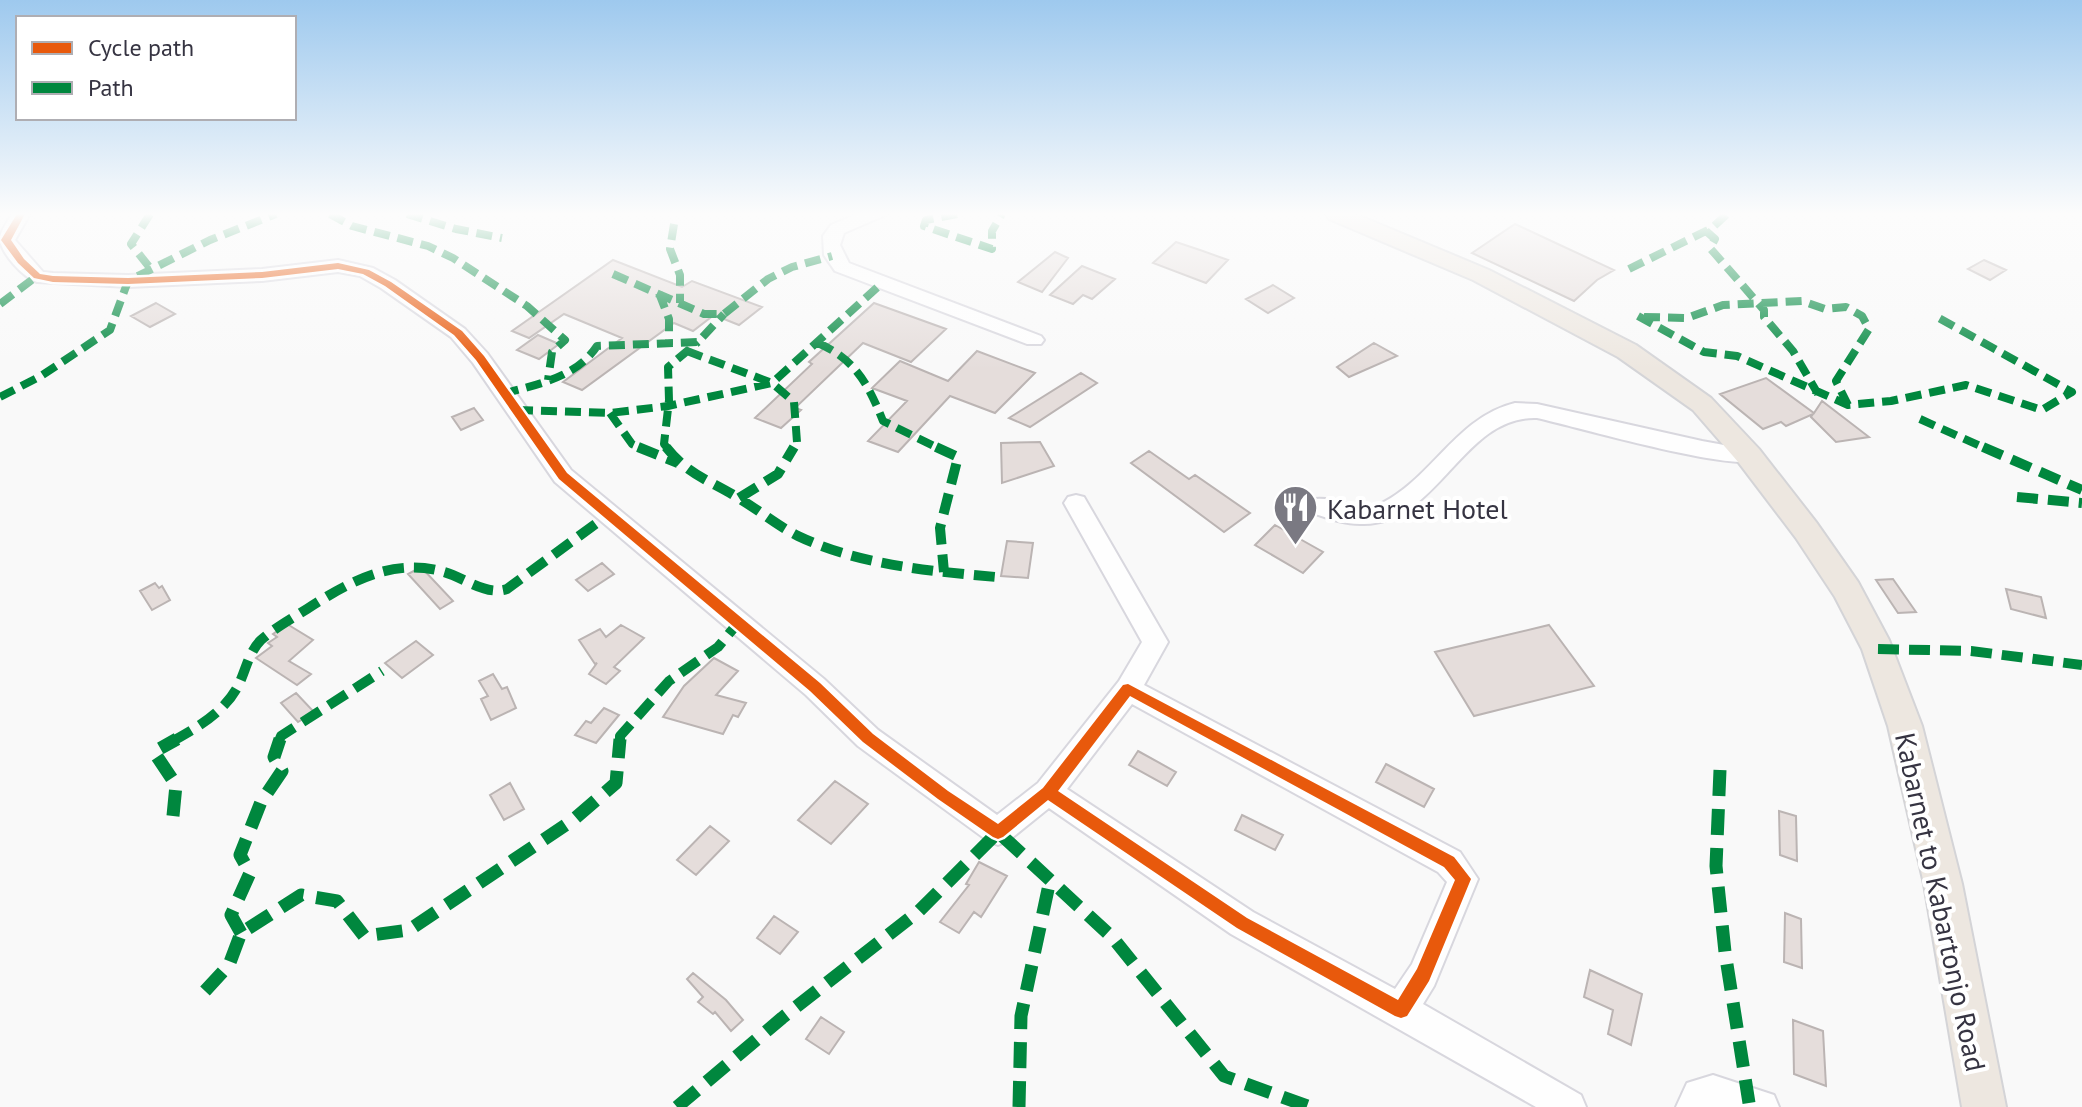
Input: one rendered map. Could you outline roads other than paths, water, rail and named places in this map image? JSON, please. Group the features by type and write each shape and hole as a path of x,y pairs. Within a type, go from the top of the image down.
{"main road":[{"name":"Kabarnet to Kabartonjo Road","path":"1459,266 1627,351 1702,404 1749,456 1847,590 1878,649 1905,726 1926,804 1984,1107"}],"street":[{"path":"26,266 37,276 128,281 262,275 338,266 358,270 388,284 458,333 480,358 563,476 815,687 868,738 998,832 1048,792 1128,689 1155,642 1076,503"},
{"path":"841,266 1034,340"},
{"path":"1318,506 1339,513 1373,515 1397,506 1473,437 1513,411 1537,411 1702,449 1749,456"},
{"path":"1128,689 1449,862 1459,871 1463,879 1428,962 1401,1010"},
{"path":"1048,792 1242,923 1569,1107"},
{"path":"1693,1107 1699,1095 1713,1092 1762,1107"}],"place":[{"name":"Kabarnet Hotel","path":"1296,547"}]}
